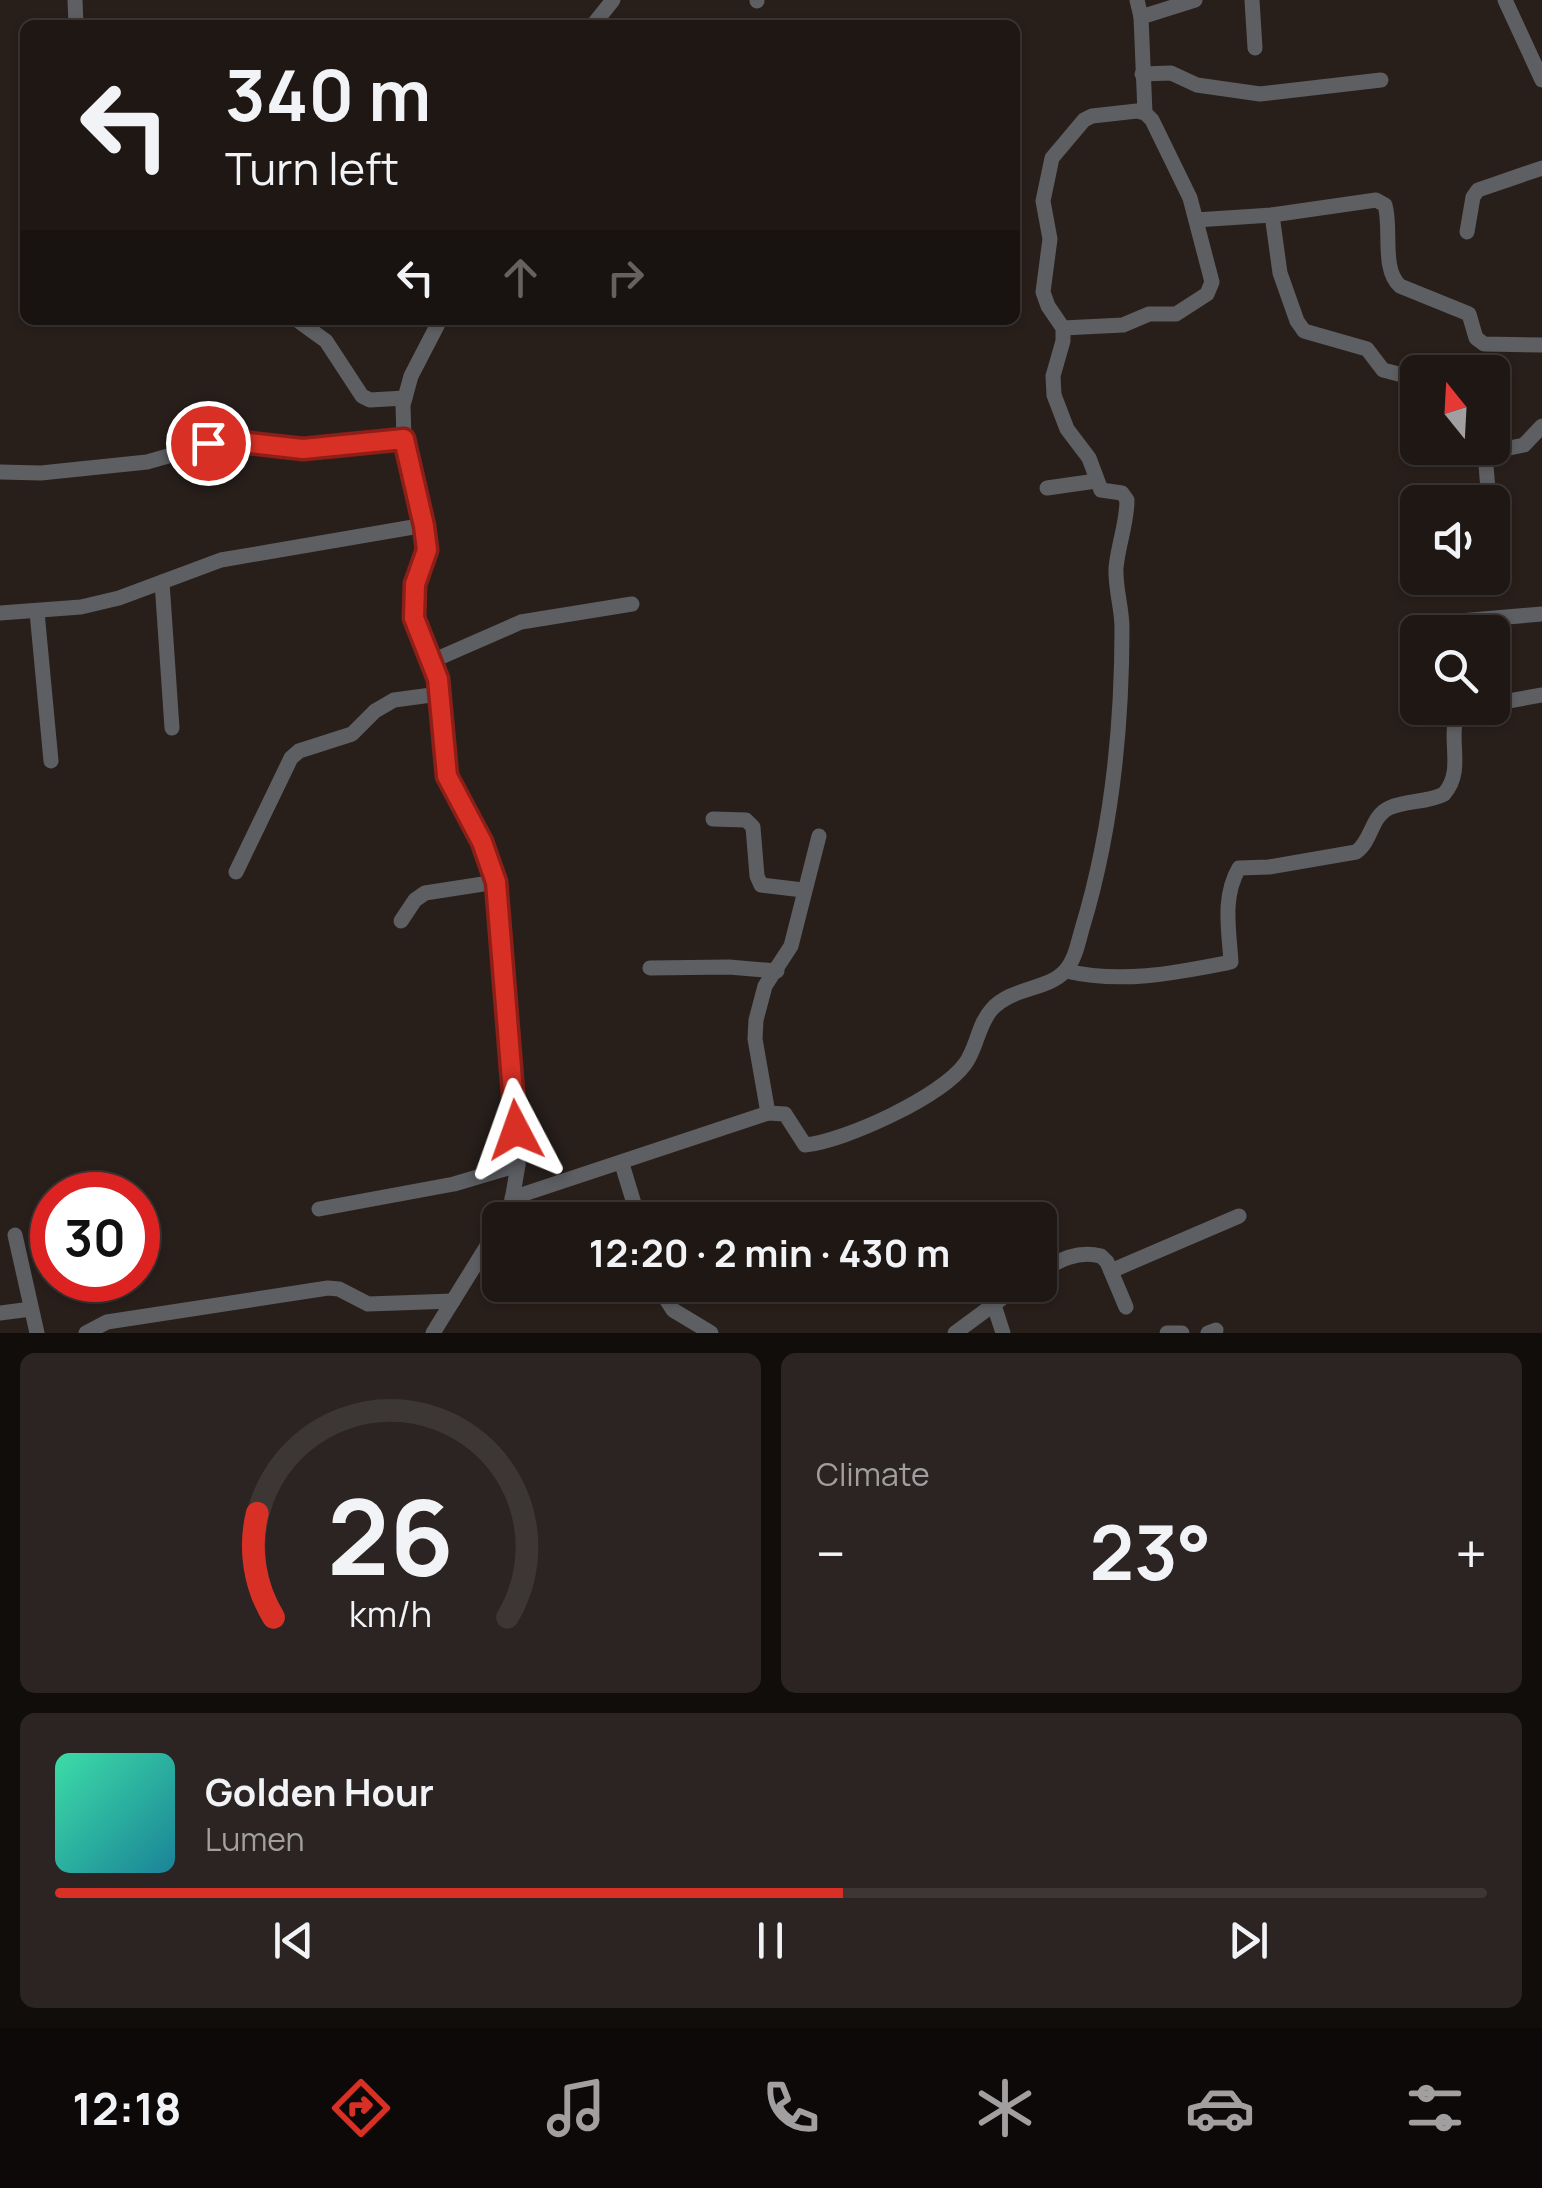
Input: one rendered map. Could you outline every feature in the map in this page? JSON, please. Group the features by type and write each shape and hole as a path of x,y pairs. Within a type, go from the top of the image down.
{"street":[{"path":"597,20 613,0"},
{"path":"1138,0 1145,113"},
{"path":"1141,17 1195,0"},
{"path":"1252,0 1255,48"},
{"path":"1505,0 1542,80"},
{"path":"1142,74 1171,74 1197,85 1260,94 1381,80"},
{"path":"1063,328 1123,325 1149,314 1176,314 1207,294 1212,277 1190,198 1145,113 1092,116 1084,120 1052,158 1043,201 1050,238 1043,292 1063,328 1053,376 1054,396 1067,429 1089,458 1101,490 1122,493 1127,500 1116,570 1122,626 1116,758 1095,886 1066,971"},
{"path":"1466,232 1473,196 1478,190 1542,168"},
{"path":"1196,220 1272,215 1376,200 1385,205 1390,270 1392,279 1400,286 1468,314 1476,338 1484,344 1542,345"},
{"path":"1272,215 1280,273 1304,331 1367,349 1383,370 1400,374"},
{"path":"304,325 326,341 362,396 370,400 405,398"},
{"path":"437,325 419,357 405,398 404,439 427,550 412,602 439,694 447,776 482,842 496,882 518,1165 510,1202"},
{"path":"1510,448 1524,445 1542,426"},
{"path":"0,472 40,473 147,462 221,441 303,449 404,439"},
{"path":"1048,488 1096,481"},
{"path":"0,613 36,612 119,598 220,560 424,526"},
{"path":"162,582 172,728"},
{"path":"432,662 521,622 632,604"},
{"path":"36,612 52,761"},
{"path":"1510,617 1542,614"},
{"path":"236,872 291,758 300,751 352,734 376,710 394,700 439,694"},
{"path":"1510,701 1542,695"},
{"path":"512,1198 768,1113 785,1114 805,1145 829,1142 876,1124 950,1079 966,1063 989,1012 1016,992 1066,971 1090,976 1152,977 1231,962 1228,903 1230,884 1239,868 1270,867 1356,852 1365,846 1380,815 1390,808 1444,794 1456,769 1454,725"},
{"path":"713,819 746,820 754,827 761,884 802,890"},
{"path":"768,1113 755,1039 756,1020 765,986 790,946 819,836"},
{"path":"401,921 424,893 496,882"},
{"path":"650,968 777,971"},
{"path":"622,1164 634,1202"},
{"path":"319,1210 454,1184 518,1165"},
{"path":"1110,1270 1239,1216"},
{"path":"14,1235 37,1333"},
{"path":"1057,1262 1091,1254 1101,1256 1126,1307"},
{"path":"433,1333 482,1255"},
{"path":"86,1333 107,1322 328,1288 339,1289 368,1304 453,1301"},
{"path":"668,1302 673,1310 711,1333"},
{"path":"955,1333 999,1302"},
{"path":"994,1306 1003,1333"},
{"path":"0,1313 32,1309"},
{"path":"1166,1333 1182,1333"}],"route":[{"path":"208,443 241,442 303,449 404,439 427,550 415,584 414,618 438,679 447,776 482,842 496,882 516,1130"}]}
